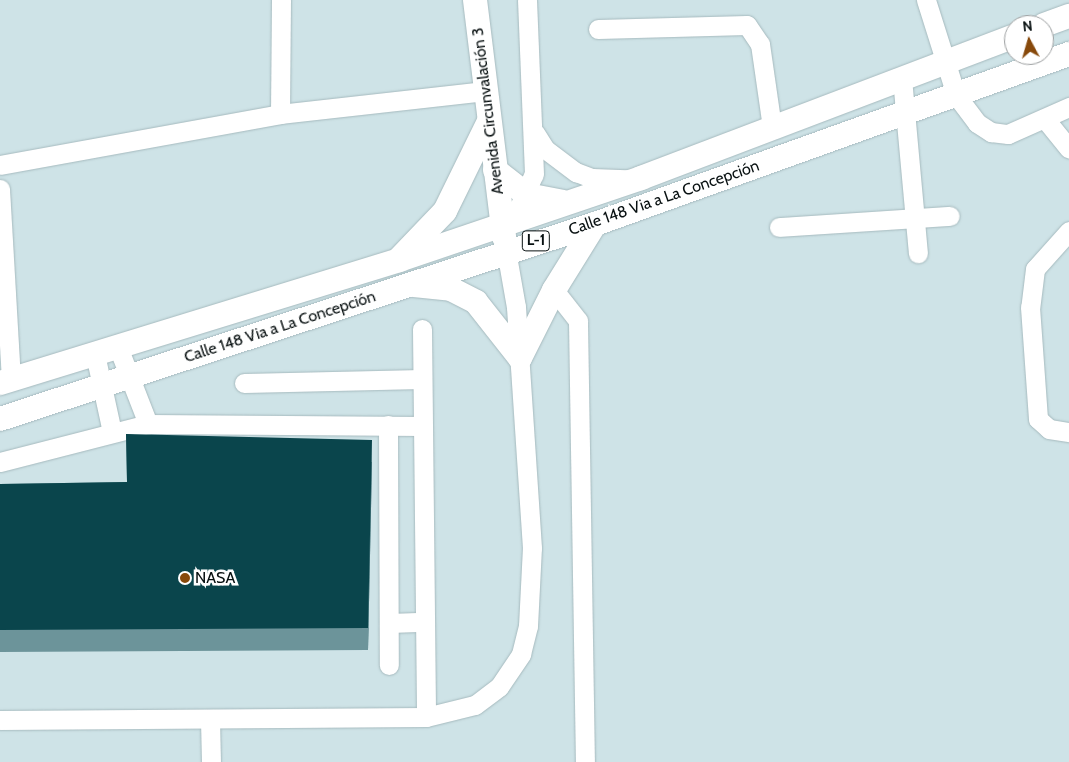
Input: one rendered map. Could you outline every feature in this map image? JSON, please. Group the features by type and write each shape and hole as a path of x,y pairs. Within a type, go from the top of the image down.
{"main road":[{"name":"Avenida Circunvalación 3","path":"475,0 501,222 506,250"},
{"path":"1054,21 1069,16"},
{"name":"Calle 148 Via a La Concepción","path":"6,382 399,260 501,222 641,178 1004,40"},
{"name":"Calle 148 Via a La Concepción","path":"0,419 410,284 506,250 595,224 1069,54"},
{"path":"399,260 445,211 489,120"},
{"path":"495,170 527,195 564,202"},
{"path":"410,284 451,289 476,302 520,358 554,290 595,224"}],"street":[{"path":"280,114 281,0"},
{"path":"501,222 527,195 533,184 535,133 527,0"},
{"path":"926,0 944,62 956,95 977,123 991,132 1016,132 1069,107"},
{"path":"598,29 747,25 760,44 772,128"},
{"path":"902,78 903,113 918,253"},
{"path":"0,165 280,114 485,91"},
{"path":"1045,119 1069,149"},
{"path":"535,133 545,149 576,172 609,180 641,178"},
{"path":"0,189 6,382"},
{"path":"779,227 950,216"},
{"path":"1069,231 1035,269 1030,299 1038,419 1049,429 1069,432"},
{"path":"0,720 426,717 475,705 499,687 520,654 528,626 532,548 520,358 506,250"},
{"path":"554,290 578,321 585,762"},
{"path":"422,328 426,717"},
{"path":"118,347 148,424"},
{"path":"94,354 103,386 112,432"},
{"path":"244,383 422,379"},
{"path":"0,462 148,424 422,426"},
{"path":"388,425 389,665"},
{"path":"388,623 425,622"},
{"path":"210,718 211,762"}],"building":[{"name":"NASA","path":"126,434 372,440 368,628 0,630 0,484 127,482"}],"place":[{"name":"NASA","path":"185,578"}]}
